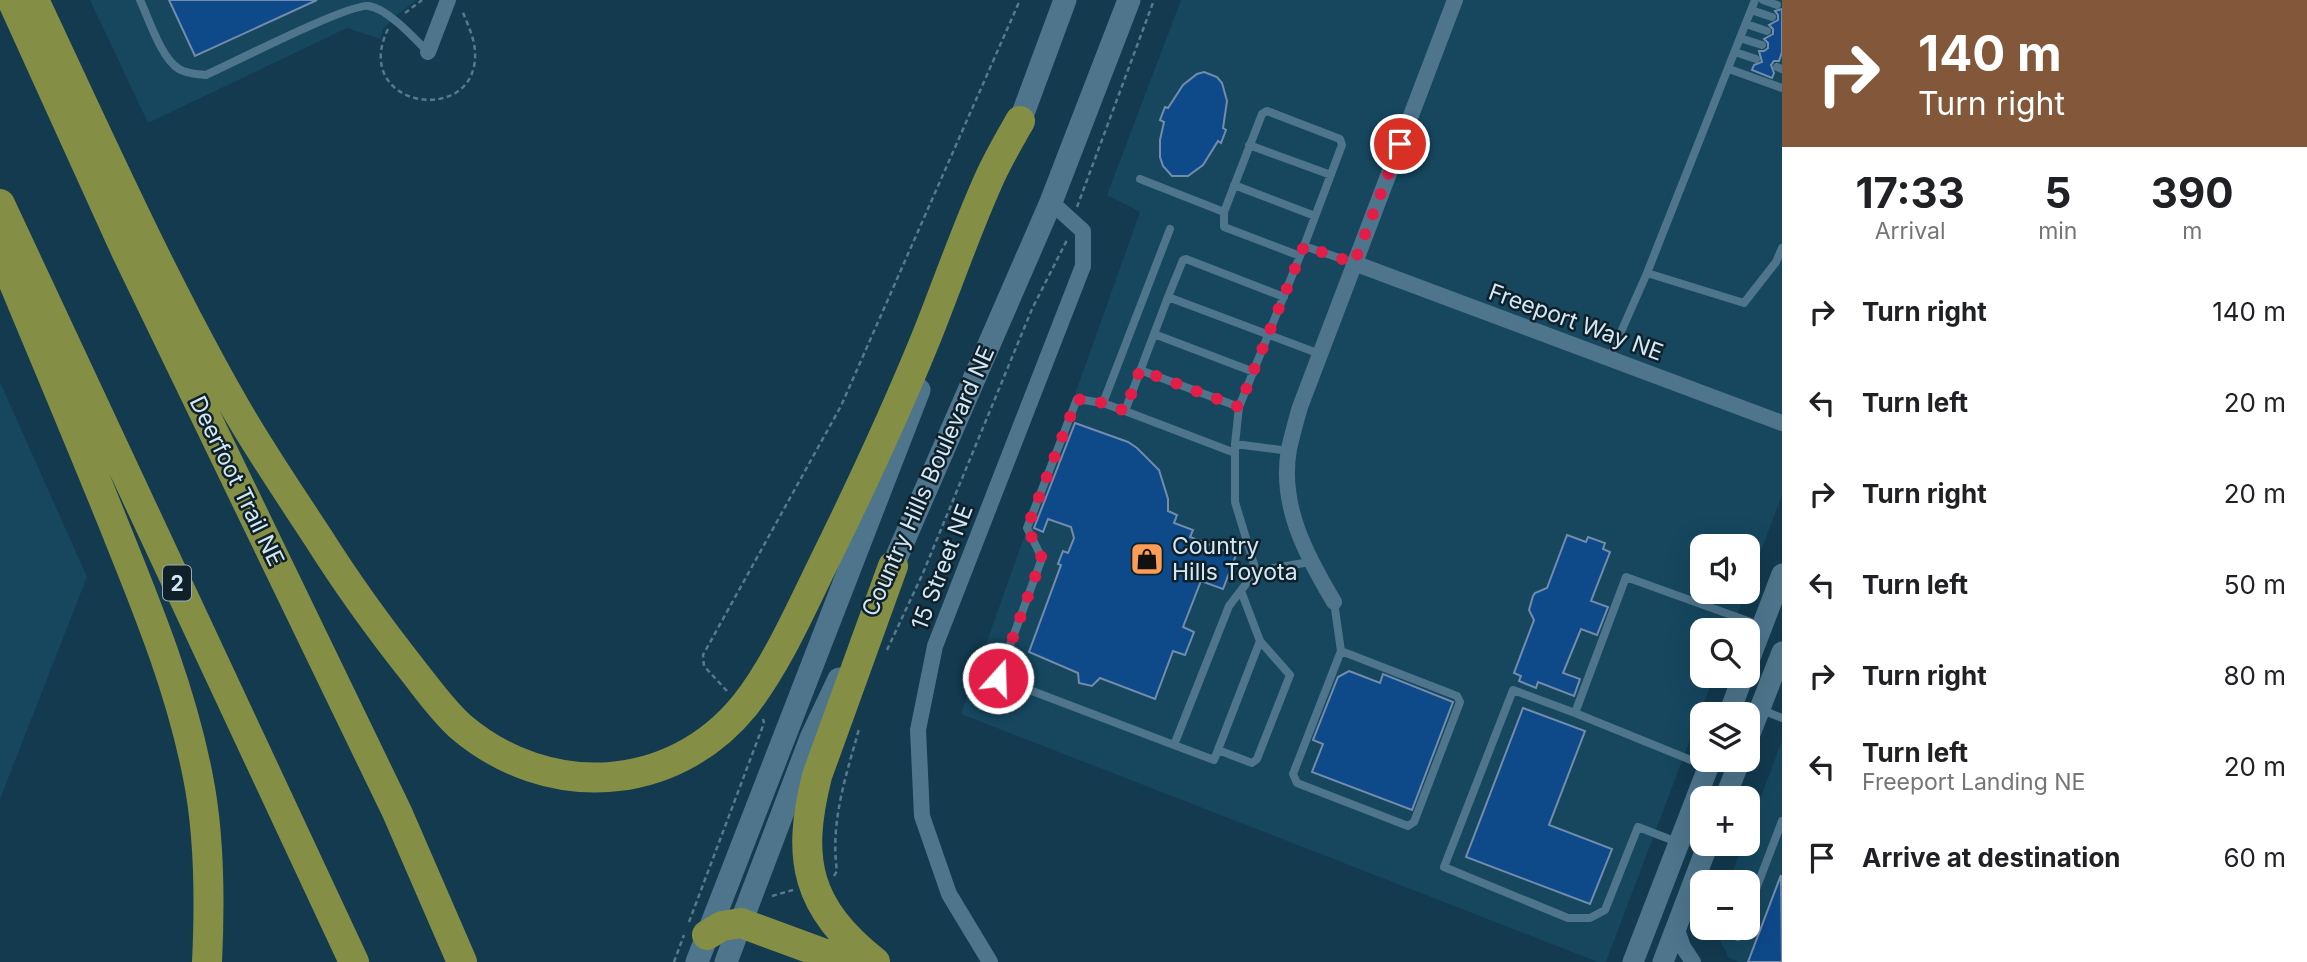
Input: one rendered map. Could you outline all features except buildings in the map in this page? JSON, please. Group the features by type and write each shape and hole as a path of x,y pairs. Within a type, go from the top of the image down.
{"highway":[{"name":"Deerfoot Trail NE","path":"12,0 132,264 397,812 463,962"},
{"path":"34,0 127,198 232,402 340,572 387,638 457,724 512,760 538,770 569,777 596,779 627,776 659,768 692,751 713,736 744,706 788,634 859,489 925,340 988,181 1020,121"},
{"name":"2","path":"0,204 354,962"},
{"path":"0,250 141,591 183,712 199,779 206,835 209,916 207,962"},
{"path":"875,962 853,944 819,900 813,883 805,838 817,776 893,566"},
{"path":"397,812 479,962"},
{"path":"702,948 722,926 741,923 846,962"}],"main road":[{"name":"Country Hills Boulevard NE","path":"702,948 879,496 1065,0"},
{"name":"Country Hills Boulevard NE","path":"726,962 811,738 893,566 1051,202 1129,0"}],"street":[{"path":"428,52 448,0"},
{"path":"1334,602 1310,562 1295,524 1288,488 1289,451 1300,407 1455,0"},
{"name":"15 Street NE","path":"990,962 949,894 922,816 918,730 935,646 1083,266 1083,231 1051,202"},
{"name":"Freeport Way NE","path":"1354,263 1782,423"},
{"path":"1760,631 1782,574"},
{"path":"1760,709 1782,652"},
{"path":"1633,962 1707,772"},
{"path":"1663,962 1703,856"},
{"path":"1676,927 1683,947 1693,962"}],"lane":[{"path":"140,0 167,58 179,69 192,73 206,75 340,13 369,6 395,21 428,52"},
{"path":"1609,359 1647,274 1755,0"},
{"path":"1763,0 1777,5"},
{"path":"1751,10 1772,17"},
{"path":"1746,24 1767,31"},
{"path":"1740,38 1762,45"},
{"path":"1735,52 1756,59"},
{"path":"1729,69 1782,88"},
{"path":"1256,571 1235,502 1235,449 1239,407 1284,297 1304,246 1315,216 1331,176 1342,145 1340,139 1267,111 1262,114 1234,185 1224,212 1224,227 1300,256"},
{"path":"1249,145 1331,176"},
{"path":"1140,178 1224,212"},
{"path":"1234,185 1315,216"},
{"path":"1104,403 1170,229"},
{"path":"1304,246 1354,263"},
{"path":"1647,274 1744,303 1776,262 1782,248"},
{"path":"1125,411 1183,260 1284,297"},
{"path":"1168,297 1320,354"},
{"path":"1154,334 1254,372"},
{"path":"1140,370 1239,407"},
{"path":"1260,641 1214,760 998,678 1042,558 1027,528 1077,399 1104,403 1235,449 1289,451"},
{"path":"1174,745 1229,606 1256,571 1310,562"},
{"path":"1575,713 1626,577 1762,626"},
{"path":"1218,750 1252,763 1257,759 1290,675 1260,641 1241,591"},
{"path":"1334,602 1340,651 1293,774 1297,783 1408,825 1414,822 1460,702 1457,696 1340,651"},
{"path":"1679,843 1638,827 1605,910 1590,918 1568,918 1444,867 1513,690 1690,756"},
{"path":"1760,709 1782,718"},
{"path":"1760,878 1782,821"}],"path":[{"path":"703,886 764,723 762,717 744,706 719,684 704,666 703,655 841,407 1020,0"},
{"path":"883,661 923,573 1032,309 1059,258 1084,183 1154,0"},
{"path":"827,878 835,875 837,871 835,826 861,722"},
{"path":"766,898 792,890"}],"shaded area":[{"path":"90,0 417,0 383,29 380,39 347,28 148,123"},
{"path":"1181,0 1782,0 1782,495 1760,553 1760,534 1690,534 1690,604 1741,604 1736,618 1690,618 1690,688 1709,688 1704,702 1690,702 1690,740 1606,962 1598,962 961,714 1140,212 1107,195"},
{"path":"0,382 87,577 0,799"},
{"path":"1782,741 1782,962 1739,962 1729,958 1720,940 1760,940 1760,870 1733,870 1739,856 1760,856 1760,799"}],"place":[{"name":"Country Hills Toyota","path":"1147,559"}],"route":[{"path":"998,678 1042,558 1027,528 1077,399 1104,403 1125,411 1140,370 1239,407 1304,246 1354,263 1400,144"}]}
